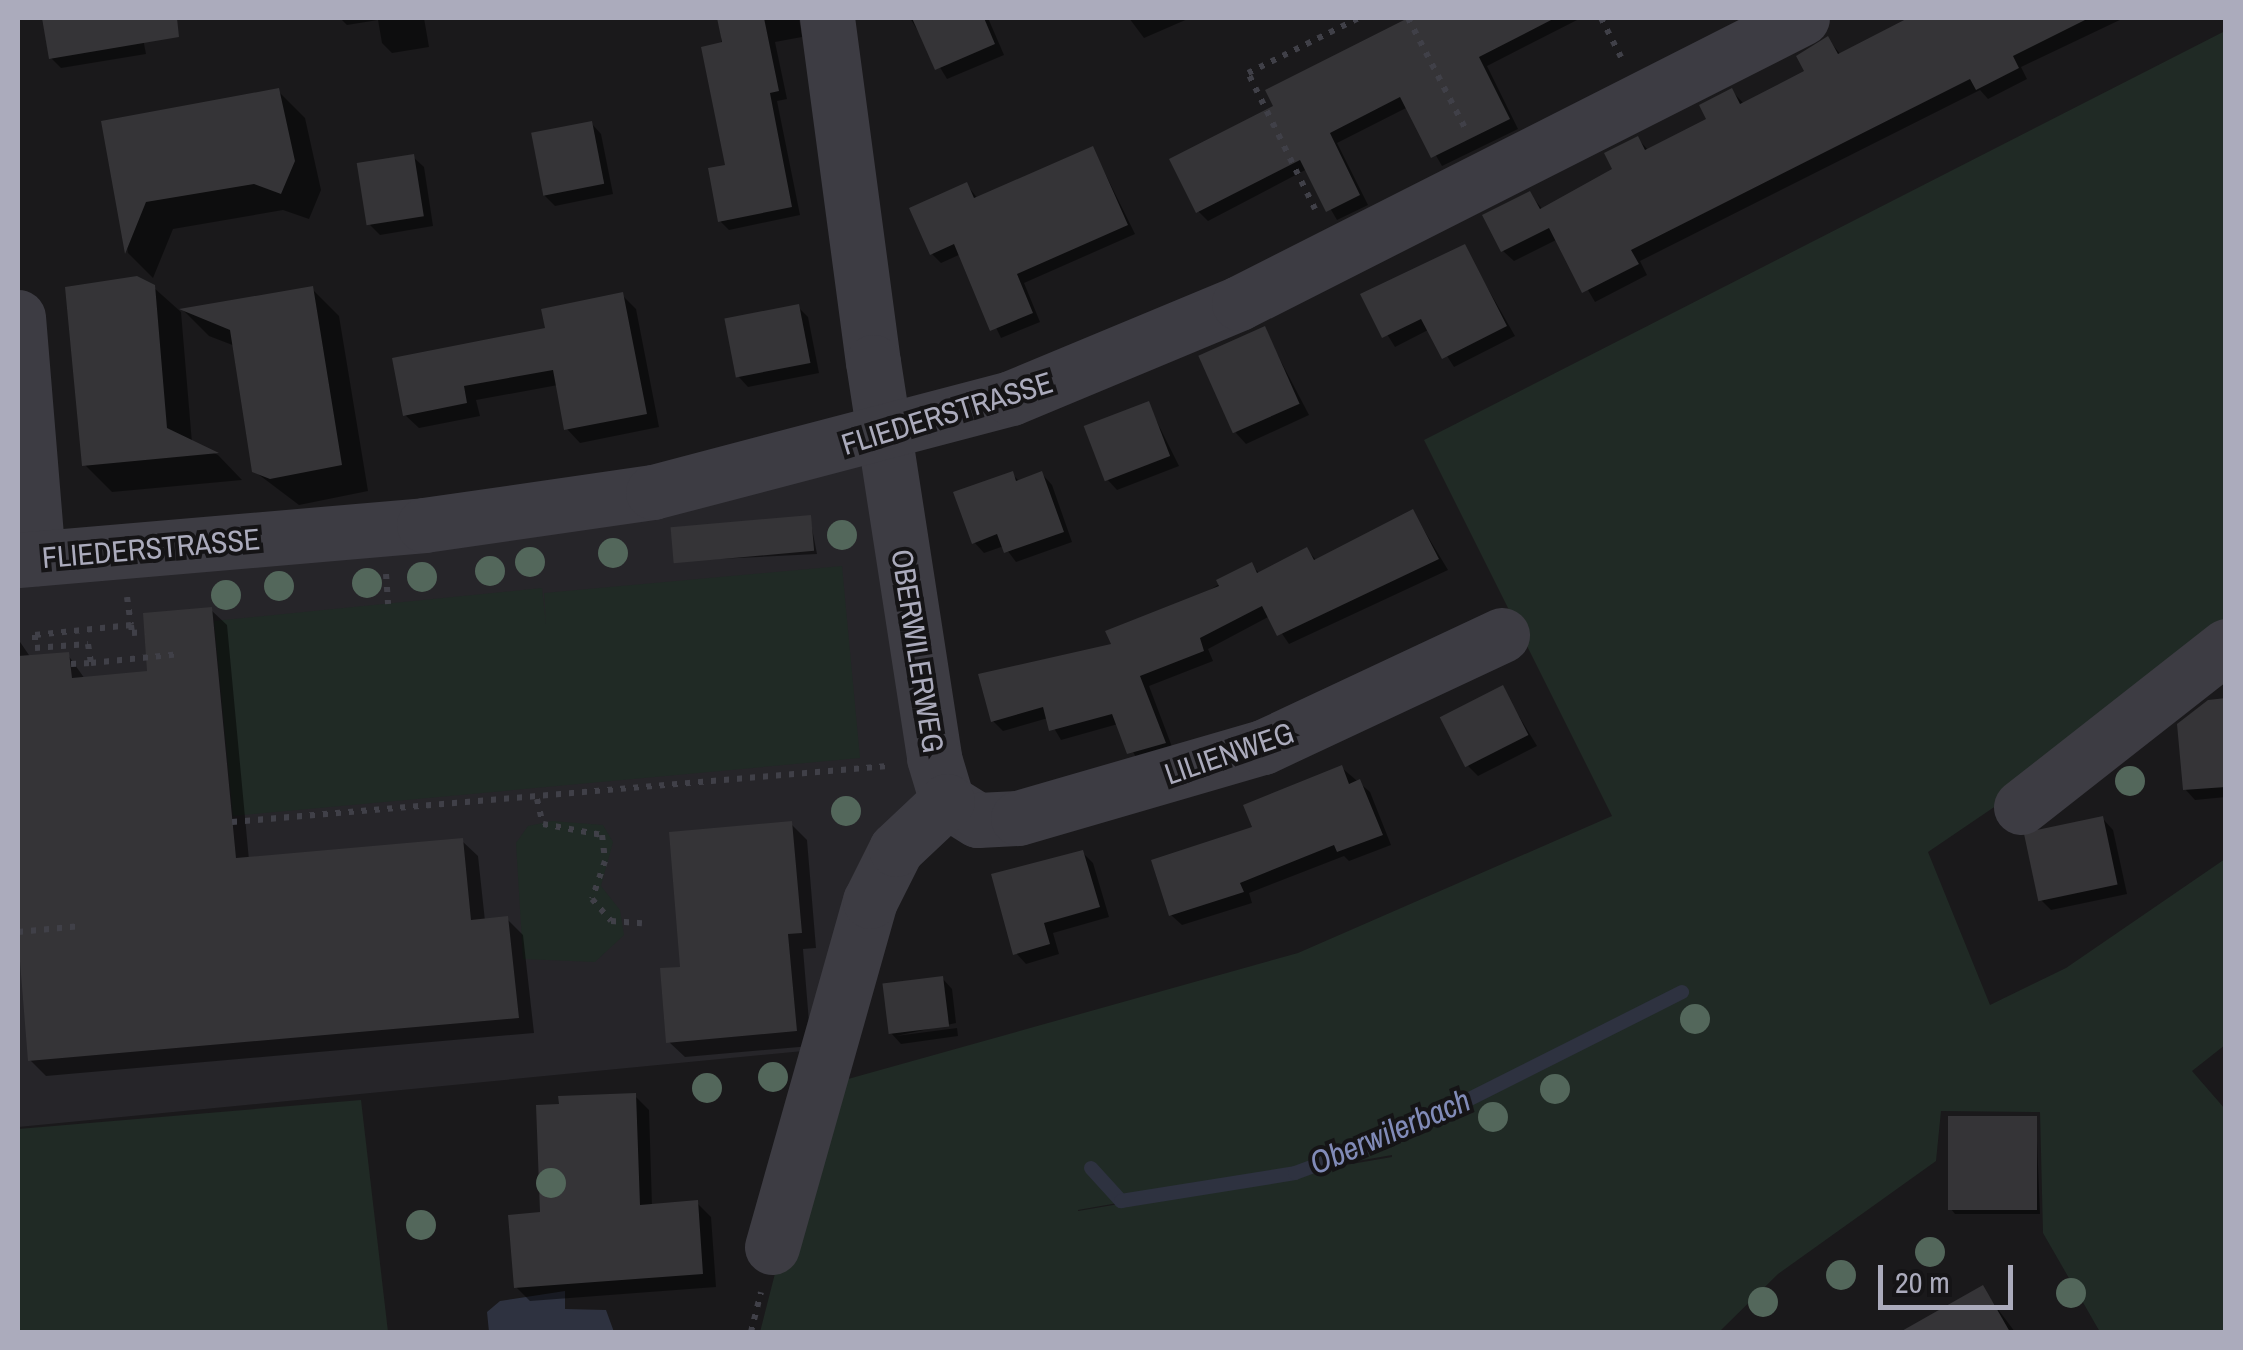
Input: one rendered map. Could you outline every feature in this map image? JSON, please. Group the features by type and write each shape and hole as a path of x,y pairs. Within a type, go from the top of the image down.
{"street":[{"name":"OBERWILERWEG","path":"827,18 885,435 940,780"},
{"name":"FLIEDERSTRASSE","path":"28,559 424,524 653,492 885,435 1011,398 1337,255 1802,18"},
{"path":"18,317 28,559"},
{"name":"LILIENWEG","path":"940,780 978,820 1018,818 1263,747 1502,635"},
{"path":"2022,808 2226,646"},
{"path":"772,1246 870,902 896,850 940,780"}],"path":[{"path":"1337,255 1248,73 1359,18"},
{"path":"1408,18 1491,177"},
{"path":"121,551 132,632 145,632"},
{"path":"90,663 88,644 36,648 34,634 131,625"},
{"path":"70,664 182,654"},
{"path":"232,822 571,796 940,780"},
{"path":"570,785 571,796"},
{"path":"538,799 543,824 602,835 604,861 592,899 611,922 642,923"},
{"path":"18,932 81,926"}],"shaded area":[{"path":"2225,31 2225,629 2062,761 1928,852 1990,1005 2066,968 2225,859 2225,1045 2192,1071 2225,1109 2225,1332 2100,1332 2043,1233 2040,1112 1941,1111 1936,1161 1778,1274 1719,1332 760,1332 823,1086 1298,953 1612,816 1424,440","holes":["1392,1155 1392,1157 1078,1211"]},
{"path":"18,317 38,557 885,435 947,801 824,1049 18,1127"},
{"path":"842,566 860,758 233,816 214,621 542,588 546,625 544,593"},
{"path":"552,821 603,825 613,842 601,886 620,910 624,935 595,962 523,959 516,843 528,826"},
{"path":"361,1100 388,1332 18,1332 18,1129"}],"water":[{"path":"565,1291 565,1309 606,1310 614,1332 489,1332 487,1312 500,1301"}],"building":[{"path":"42,18 177,18 179,37 49,59"},
{"path":"717,18 764,18 779,91 770,93 792,207 718,222 708,168 725,165 701,47 722,42"},
{"path":"912,18 984,18 995,44 935,70"},
{"path":"1408,18 1555,18 1479,57 1510,119 1431,158 1400,97 1330,133 1360,195 1326,212 1300,160 1196,213 1169,159 1273,106 1265,90"},
{"path":"1908,18 2089,18 2013,56 2019,68 1976,90 1970,79 1631,250 1639,264 1582,293 1549,228 1501,252 1482,215 1530,191 1540,209 1612,169 1604,153 1638,136 1645,150 1706,119 1699,105 1732,88 1740,104 1804,71 1796,56 1828,36 1838,54"},
{"path":"279,88 295,161 281,194 254,184 146,202 125,254 101,121"},
{"path":"592,121 604,184 543,196 531,133"},
{"path":"1093,146 1128,225 1017,274 1033,313 990,331 954,244 930,255 909,208 967,182 974,198"},
{"path":"414,154 424,216 367,225 357,163"},
{"path":"1465,244 1507,326 1442,359 1421,319 1382,338 1360,294"},
{"path":"137,276 155,285 167,428 219,453 82,466 65,287"},
{"path":"313,286 342,465 270,479 252,472 230,330 179,309"},
{"path":"623,292 647,414 564,430 553,370 464,386 467,403 403,416 392,358 545,328 541,309"},
{"path":"799,304 810,363 736,377 724,319"},
{"path":"1265,326 1300,404 1233,433 1198,356"},
{"path":"1149,401 1170,456 1105,481 1084,426"},
{"path":"1013,471 1016,481 1042,471 1064,532 1004,553 997,534 972,544 953,492"},
{"path":"1413,509 1439,559 1277,636 1262,606 1200,638 1204,651 1140,676 1166,743 1127,754 1112,714 1049,731 1043,707 991,722 978,674 1111,644 1105,631 1219,586 1216,580 1252,562 1257,573 1307,547 1314,560"},
{"path":"811,515 814,551 674,563 671,527"},
{"path":"212,607 236,858 463,838 471,920 508,916 519,1018 28,1061 18,937 18,656 69,652 72,678 147,671 143,613"},
{"path":"1503,685 1528,735 1465,767 1440,717"},
{"path":"2226,698 2226,787 2183,790 2177,724 2208,700"},
{"path":"1342,765 1349,784 1360,779 1383,835 1337,852 1334,845 1240,883 1244,892 1169,916 1151,860 1252,827 1243,805"},
{"path":"2103,816 2118,884 2038,901 2024,833"},
{"path":"792,821 802,933 788,934 797,1031 666,1043 660,968 680,967 669,832"},
{"path":"1083,850 1100,907 1044,923 1050,944 1013,955 991,874"},
{"path":"943,976 949,1027 889,1034 882,983"},
{"path":"636,1093 640,1205 698,1200 703,1274 514,1288 508,1215 540,1212 536,1105 559,1104 558,1096"},
{"path":"1948,1116 2037,1116 2037,1210 1948,1210"},
{"path":"1983,1285 2010,1332 1900,1332"}],"waterway":[{"name":"Oberwilerbach","path":"1091,1168 1121,1201 1295,1173 1398,1135 1682,992"}]}
